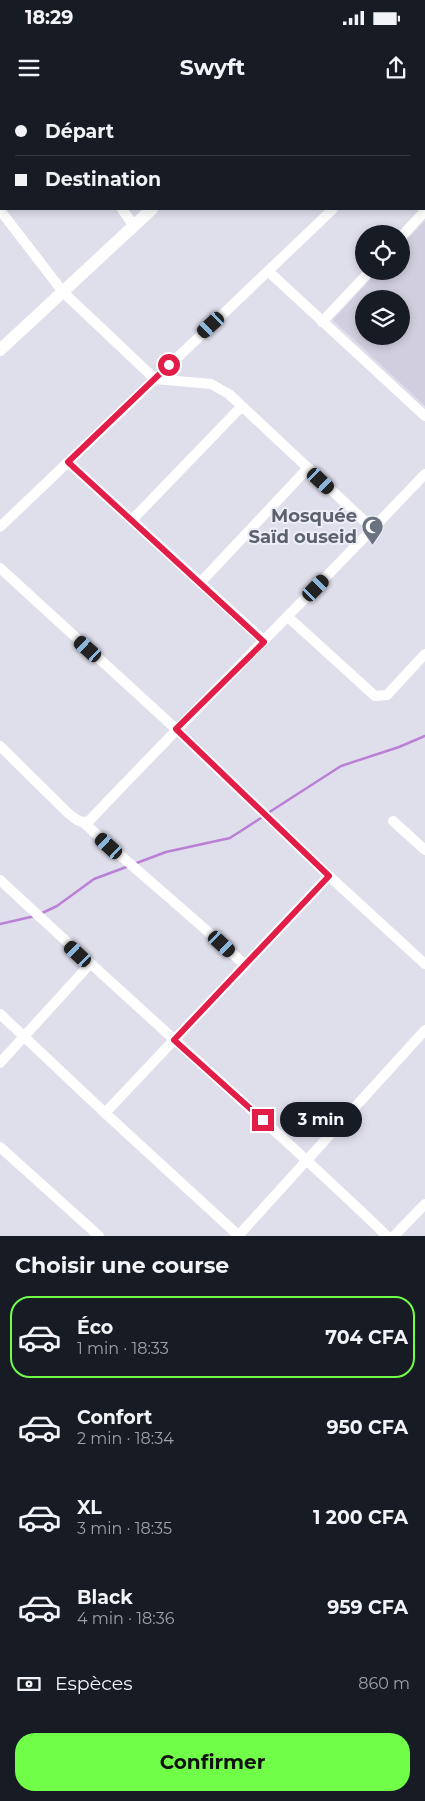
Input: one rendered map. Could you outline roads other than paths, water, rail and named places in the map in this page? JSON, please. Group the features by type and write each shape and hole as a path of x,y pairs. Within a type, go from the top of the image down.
{"street":[{"path":"0,210 4,224 62,292 155,379 211,384 229,394 373,529"},
{"path":"123,210 134,226"},
{"path":"0,350 151,210"},
{"path":"0,527 332,210"},
{"path":"410,228 425,212"},
{"path":"268,272 425,416"},
{"path":"322,322 362,280"},
{"path":"132,520 242,406"},
{"path":"68,462 264,642"},
{"path":"200,583 308,468"},
{"path":"84,823 89,821 176,729 264,642 425,474"},
{"path":"0,568 176,729 329,876 425,964"},
{"path":"288,616 375,696 387,695 425,654"},
{"path":"0,746 68,813 79,822 84,823 144,877 200,923 245,965"},
{"path":"393,821 425,850"},
{"path":"105,1114 329,876"},
{"path":"0,880 307,1160 387,1236"},
{"path":"0,1062 90,964"},
{"path":"0,1014 105,1114 238,1236 425,1030"},
{"path":"0,1147 99,1236"},
{"path":"394,1236 425,1204"}],"waterway":[{"path":"268,813 341,766 399,747 425,736"},
{"path":"134,864 166,852 230,838 264,816"},
{"path":"40,914 57,906 94,879 129,866"},
{"path":"0,924 35,916"}],"place":[{"name":"Mosquée Saïd ouseid","path":"373,545"}]}
